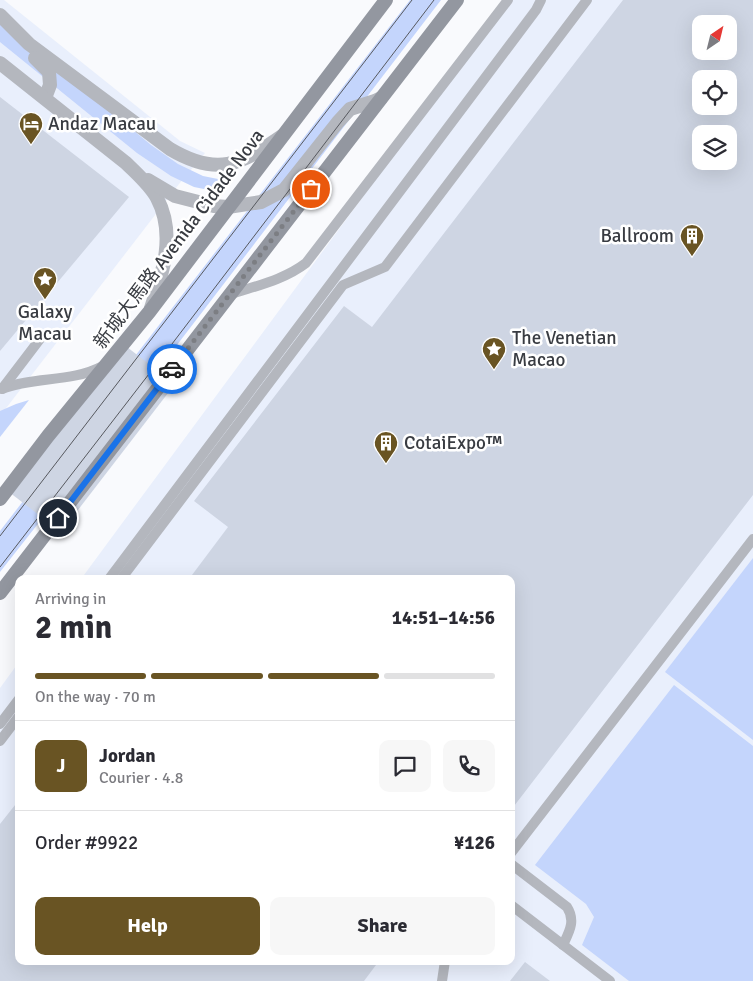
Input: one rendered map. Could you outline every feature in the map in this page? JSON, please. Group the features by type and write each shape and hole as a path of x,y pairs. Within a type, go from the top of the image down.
{"main road":[{"name":"新城大馬路 Avenida Cidade Nova","path":"0,499 150,311 386,0"},
{"path":"0,592 457,0"}],"street":[{"path":"0,16 29,44 170,149 188,159 203,164 233,164 251,156 282,136"},
{"path":"29,44 31,54 50,72 50,85 45,98"},
{"path":"0,63 155,186 175,196 214,206 228,207 261,202 284,190 342,116 350,109 381,98"},
{"path":"126,163 142,178 157,198 164,217 168,239 160,279 150,311"}],"lane":[{"path":"229,295 283,277 306,263 508,0"},
{"path":"112,575 536,10 541,0"},
{"path":"124,575 343,285 385,267 587,0"},
{"path":"1,391 40,339"},
{"path":"1,391 16,384 94,371 107,364"},
{"path":"515,848 753,539"},
{"path":"0,724 15,704"},
{"path":"0,741 15,721"},
{"path":"515,867 571,912 572,924 563,945"},
{"path":"515,908 610,981"},
{"path":"442,981 444,965"}],"shaded area":[{"name":"Galaxy Macau","path":"0,0 4,0 180,141 205,153 0,416"},
{"path":"410,0 441,0 115,426 0,572 0,531"},
{"name":"The Venetian Macao","path":"508,0 753,0 753,981 0,981 0,688 15,667 15,965 515,965 515,575 84,575"},
{"path":"0,20 151,145 178,164 203,176 223,180 222,185 209,190 194,187 171,176 137,153 0,42"},
{"path":"29,400 0,437 0,411"},
{"path":"753,558 753,740 665,672"},
{"path":"674,685 753,746 753,981 629,981 582,945 594,917 586,904 535,865"}],"building":[{"name":"The Venetian Macao","path":"623,0 753,0 753,495 515,805 515,575 192,575 228,527 194,501 344,306 372,327"},
{"name":"Andaz Macau","path":"0,97 129,197 0,351"},
{"path":"123,344 175,384 61,532 9,492"},
{"path":"15,805 15,965 376,965 364,981 0,981 0,824"},
{"path":"525,962 550,981 510,981"}],"tram line":[{"path":"0,536 412,0"},
{"path":"0,567 434,0"}],"way so far":[{"path":"172,369 311,189"}],"place":[{"name":"Andaz Macau","path":"31,145"},
{"name":"Ballroom","path":"692,257"},
{"name":"Galaxy Macau","path":"45,300"},
{"name":"The Venetian Macao","path":"494,370"},
{"name":"CotaiExpo™","path":"386,464"}],"route":[{"path":"58,518 172,369"}]}
